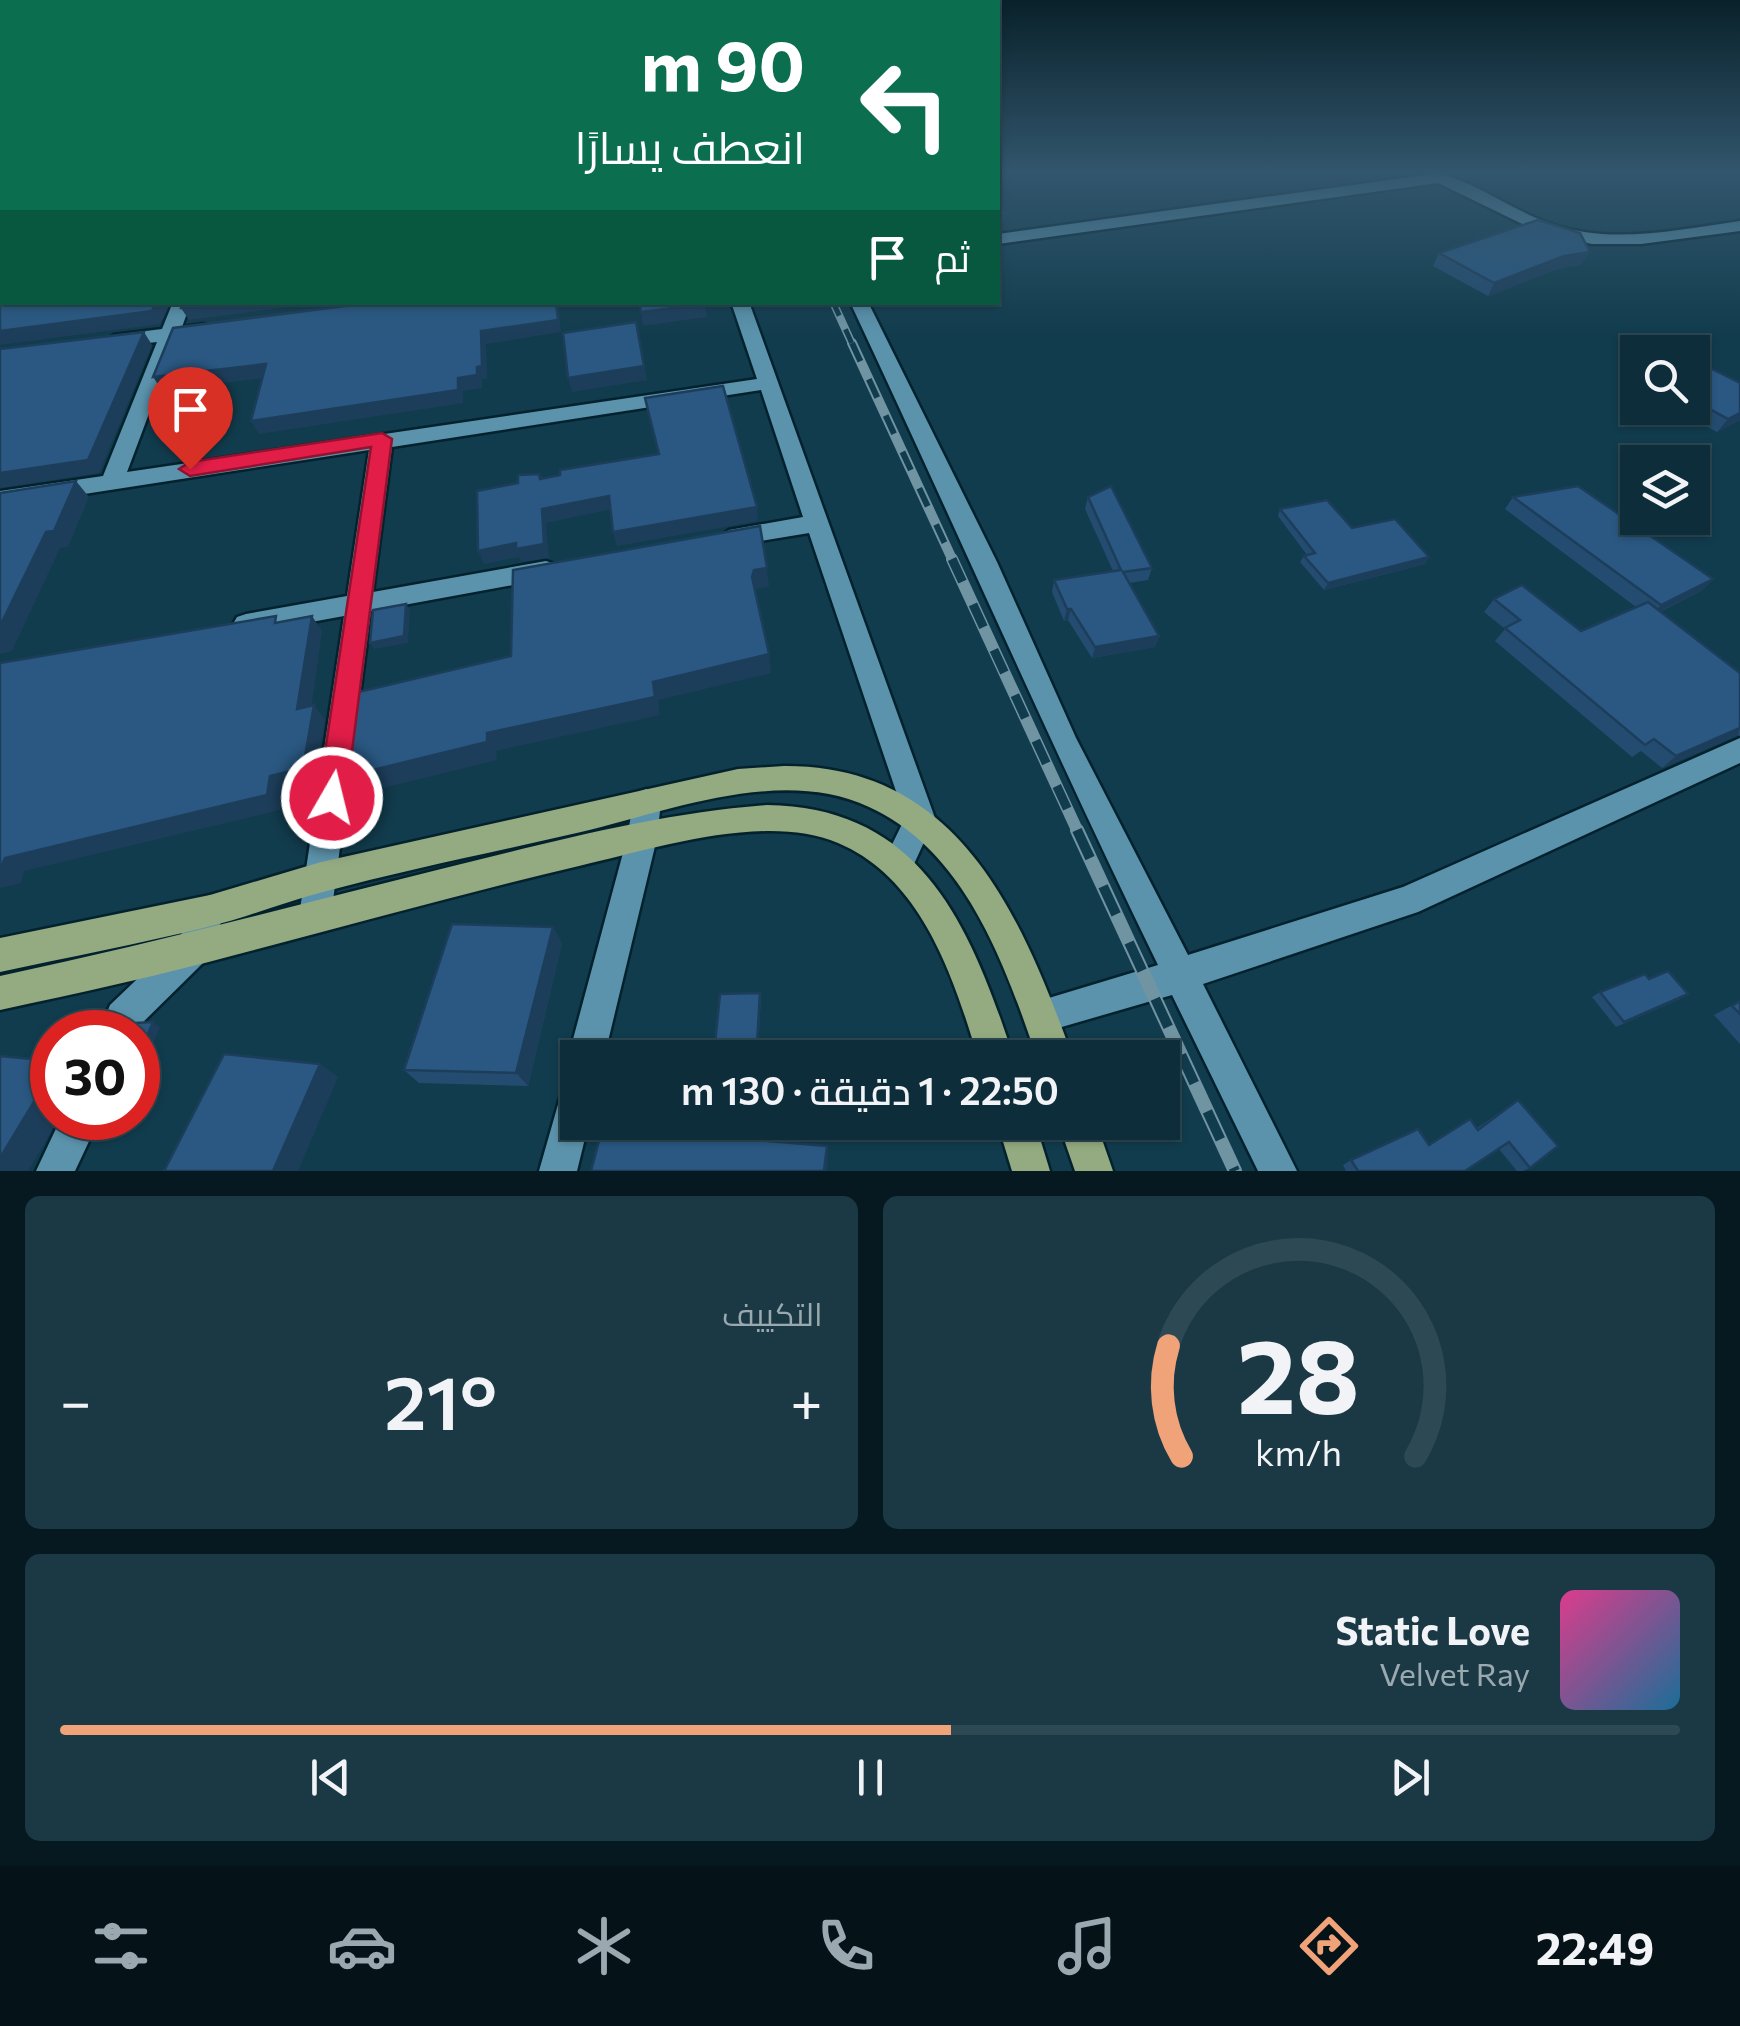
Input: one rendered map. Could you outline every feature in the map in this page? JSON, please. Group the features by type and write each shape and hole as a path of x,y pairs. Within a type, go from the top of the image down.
{"main road":[{"path":"0,955 210,911 321,876 738,782 832,782 864,790 920,818 956,852 985,898 1049,1040"},
{"path":"0,993 191,951 316,916 642,838 744,822 792,819 831,826 870,844 898,865 928,902 956,954 989,1040"},
{"path":"1022,1140 1031,1171"},
{"path":"1083,1140 1094,1171"}],"street":[{"path":"1000,238 1070,228"},
{"path":"1545,228 1590,240 1620,241 1727,228"},
{"path":"112,481 181,305"},
{"path":"741,305 920,818 898,865"},
{"path":"861,305 985,562 1063,741 1278,1171"},
{"path":"94,343 224,327"},
{"path":"0,498 769,382"},
{"path":"316,916 382,439"},
{"path":"703,543 817,523"},
{"path":"227,627 569,566"},
{"path":"1041,1016 1407,901 1740,750"},
{"path":"591,1040 642,838 646,802"},
{"path":"129,1010 191,951 210,911"},
{"path":"55,1171 70,1140"},
{"path":"558,1171 566,1140"}],"building":[{"path":"1515,228 1563,228 1580,233 1590,252 1564,256 1494,283 1439,253"},
{"path":"0,305 155,305 152,311 0,331"},
{"path":"353,305 556,305 558,320 481,331 482,366 477,367 477,375 458,378 458,390 251,421 266,364 153,377 173,328"},
{"path":"640,305 697,305 641,312"},
{"path":"636,322 644,366 568,378 563,333"},
{"path":"144,332 88,460 0,473 0,349"},
{"path":"1710,368 1740,383 1740,413 1728,419 1710,409"},
{"path":"723,386 757,507 613,532 609,496 542,509 544,544 516,549 516,543 478,551 477,491 518,483 518,475 539,474 540,479 560,475 560,470 659,454 645,398"},
{"path":"76,481 54,531 46,532 0,626 0,493"},
{"path":"1111,486 1152,568 1123,572 1159,636 1095,647 1071,609 1067,609 1054,580 1121,570 1088,497"},
{"path":"1578,486 1620,515 1620,535 1649,535 1713,579 1661,605 1513,497"},
{"path":"1327,500 1352,528 1395,519 1429,557 1328,583 1304,556 1315,553 1280,509"},
{"path":"760,526 767,568 754,570 752,577 769,654 653,682 655,697 487,733 487,742 340,778 350,694 511,656 513,570"},
{"path":"1522,585 1581,631 1648,602 1740,673 1740,728 1676,756 1654,739 1645,745 1505,628 1520,620 1494,599"},
{"path":"406,604 404,636 370,643 373,610"},
{"path":"276,616 275,623 312,616 297,709 314,705 303,768 270,776 267,795 5,858 0,870 0,663"},
{"path":"452,924 553,927 516,1073 404,1070"},
{"path":"1668,971 1688,994 1624,1022 1600,992 1645,974 1649,979"},
{"path":"760,993 757,1040 715,1040 720,994"},
{"path":"224,1054 320,1064 273,1171 164,1171"},
{"path":"0,1056 30,1059 30,1108 0,1158"},
{"path":"1518,1100 1558,1146 1530,1168 1509,1142 1465,1171 1358,1171 1351,1160 1418,1129 1429,1145 1470,1119 1478,1130"},
{"path":"599,1140 755,1140 827,1146 824,1171 591,1171"}],"railway":[{"path":"834,305 853,346"},
{"path":"852,343 953,561"},
{"path":"952,559 1078,832"},
{"path":"1077,830 1235,1171"}],"route":[{"path":"190,469 382,439 332,798"}]}
